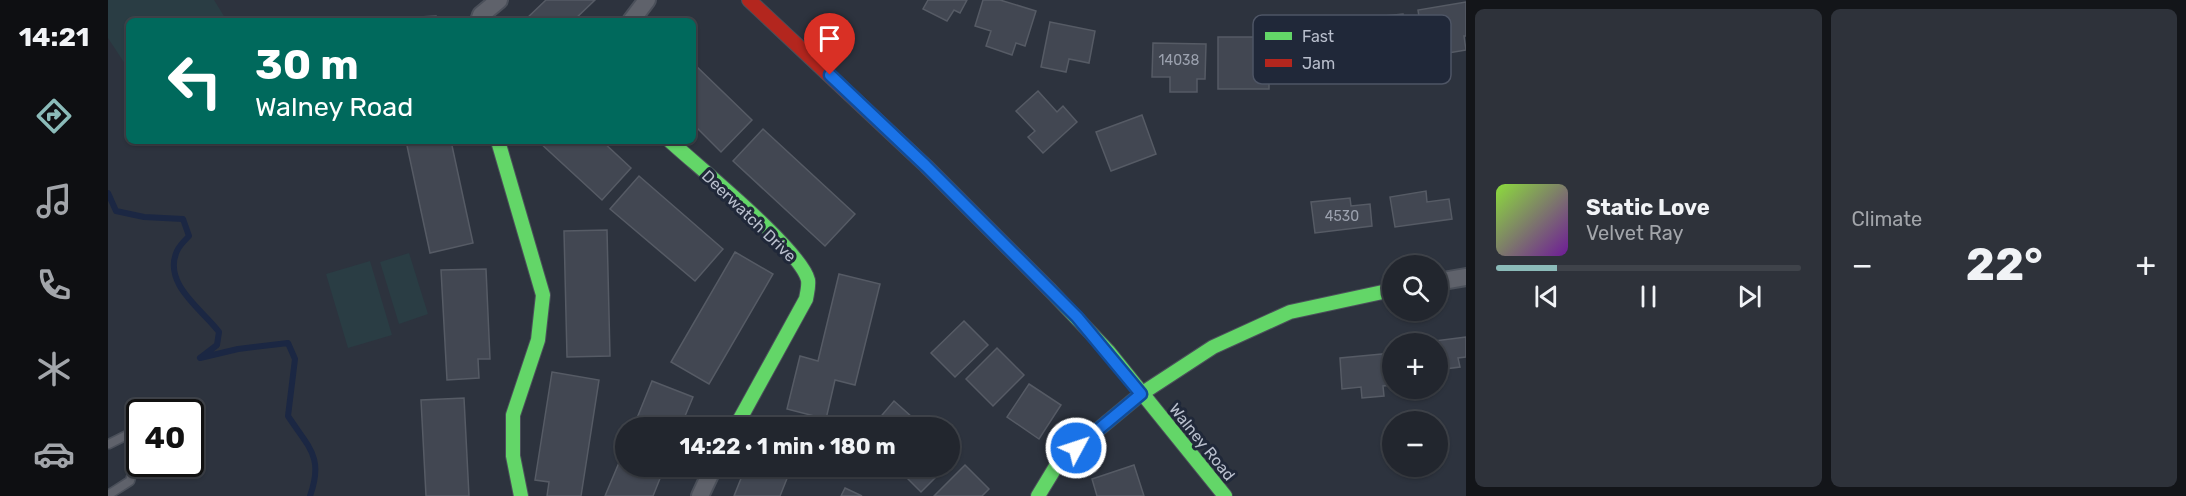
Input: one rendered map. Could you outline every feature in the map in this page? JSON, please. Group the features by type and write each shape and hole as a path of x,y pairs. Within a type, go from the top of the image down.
{"street":[{"path":"481,18 500,0"},
{"path":"633,18 647,0"},
{"name":"Walney Road","path":"749,0 943,183 1077,317 1225,496"},
{"path":"499,144 543,295 538,340 513,415 513,456 521,496"},
{"name":"Deerwatch Drive","path":"673,144 765,227 798,263 808,280 806,299 741,417"},
{"path":"1448,280 1466,277"},
{"path":"1038,496 1058,463 1141,394 1214,347 1290,312 1382,292"},
{"path":"700,496 709,477"}],"lane":[{"path":"109,444 126,436"},
{"path":"108,495 130,480 131,477"}],"shaded area":[{"path":"108,0 214,0 225,18 126,18 126,65 108,38"},
{"path":"409,253 428,314 399,324 380,262"},
{"path":"370,261 392,335 348,348 326,274"}],"building":[{"path":"546,0 595,0 576,18 527,18"},
{"path":"928,0 967,0 960,13 954,10 947,21 923,9"},
{"path":"983,0 1000,0 1036,11 1025,46 1016,43 1012,55 986,46 991,31 975,26"},
{"path":"1466,2 1466,36 1464,36 1466,50 1451,53 1451,15 1419,15 1418,10"},
{"path":"436,16 436,18 401,18"},
{"path":"1050,22 1095,31 1089,63 1069,59 1066,72 1041,67"},
{"path":"1218,37 1253,37 1253,84 1269,84 1269,89 1218,89"},
{"path":"1153,43 1206,44 1205,79 1197,79 1197,92 1170,92 1170,77 1152,77"},
{"path":"696,66 752,120 721,152 696,127"},
{"path":"1038,91 1057,112 1063,106 1077,122 1043,153 1028,137 1035,131 1016,111"},
{"path":"1142,115 1156,154 1111,171 1096,132"},
{"path":"763,129 855,214 825,246 733,161"},
{"path":"407,144 452,144 473,243 430,253"},
{"path":"541,144 605,144 631,168 602,200"},
{"path":"639,176 723,249 695,281 610,209"},
{"path":"1426,191 1427,202 1449,199 1452,219 1395,227 1390,197"},
{"path":"1350,198 1351,206 1370,204 1372,226 1315,233 1311,202"},
{"path":"607,230 610,356 567,357 564,231"},
{"path":"735,252 773,274 709,384 671,362"},
{"path":"486,269 490,359 478,359 479,378 447,380 441,270"},
{"path":"839,274 880,284 855,385 835,380 826,417 787,409 800,356 818,361"},
{"path":"964,321 988,345 955,377 931,353"},
{"path":"1466,337 1466,357 1458,358 1460,367 1448,369 1448,339"},
{"path":"997,348 1024,375 993,406 966,379"},
{"path":"1382,354 1382,396 1362,398 1361,387 1342,389 1340,358"},
{"path":"552,372 599,380 581,496 547,496 549,482 535,480"},
{"path":"652,381 693,397 685,417 637,417"},
{"path":"1029,384 1061,405 1039,439 1007,417"},
{"path":"464,398 469,496 426,496 421,400"},
{"path":"894,401 912,417 880,417"},
{"path":"965,465 989,489 982,496 934,496 953,477 960,477 960,470"},
{"path":"1134,465 1144,496 1097,496 1092,479"},
{"path":"615,472 615,477 661,477 653,496 605,496"},
{"path":"742,477 788,477 780,496 734,496"},
{"path":"906,477 936,477 921,492"},
{"path":"845,488 862,496 841,496"}],"waterway":[{"path":"108,193 116,211 144,217 183,219 189,236 177,251 174,263 175,274 186,296 219,332 217,345 200,358 238,349 288,343 295,359 288,416 308,445 315,462 314,483 310,496"}],"traffic: fast":[{"path":"499,144 543,295 538,340 513,415 513,456 521,496"},
{"path":"673,144 768,229 801,266 808,280 806,299 741,417"},
{"path":"1050,290 1108,351 1225,496"},
{"path":"1038,496 1058,463 1141,394 1213,347 1290,312 1382,292"}],"traffic: jam":[{"path":"749,0 926,166 1050,290"}],"route":[{"path":"830,75 926,166 1077,317 1108,351 1141,394 1076,448"}]}
